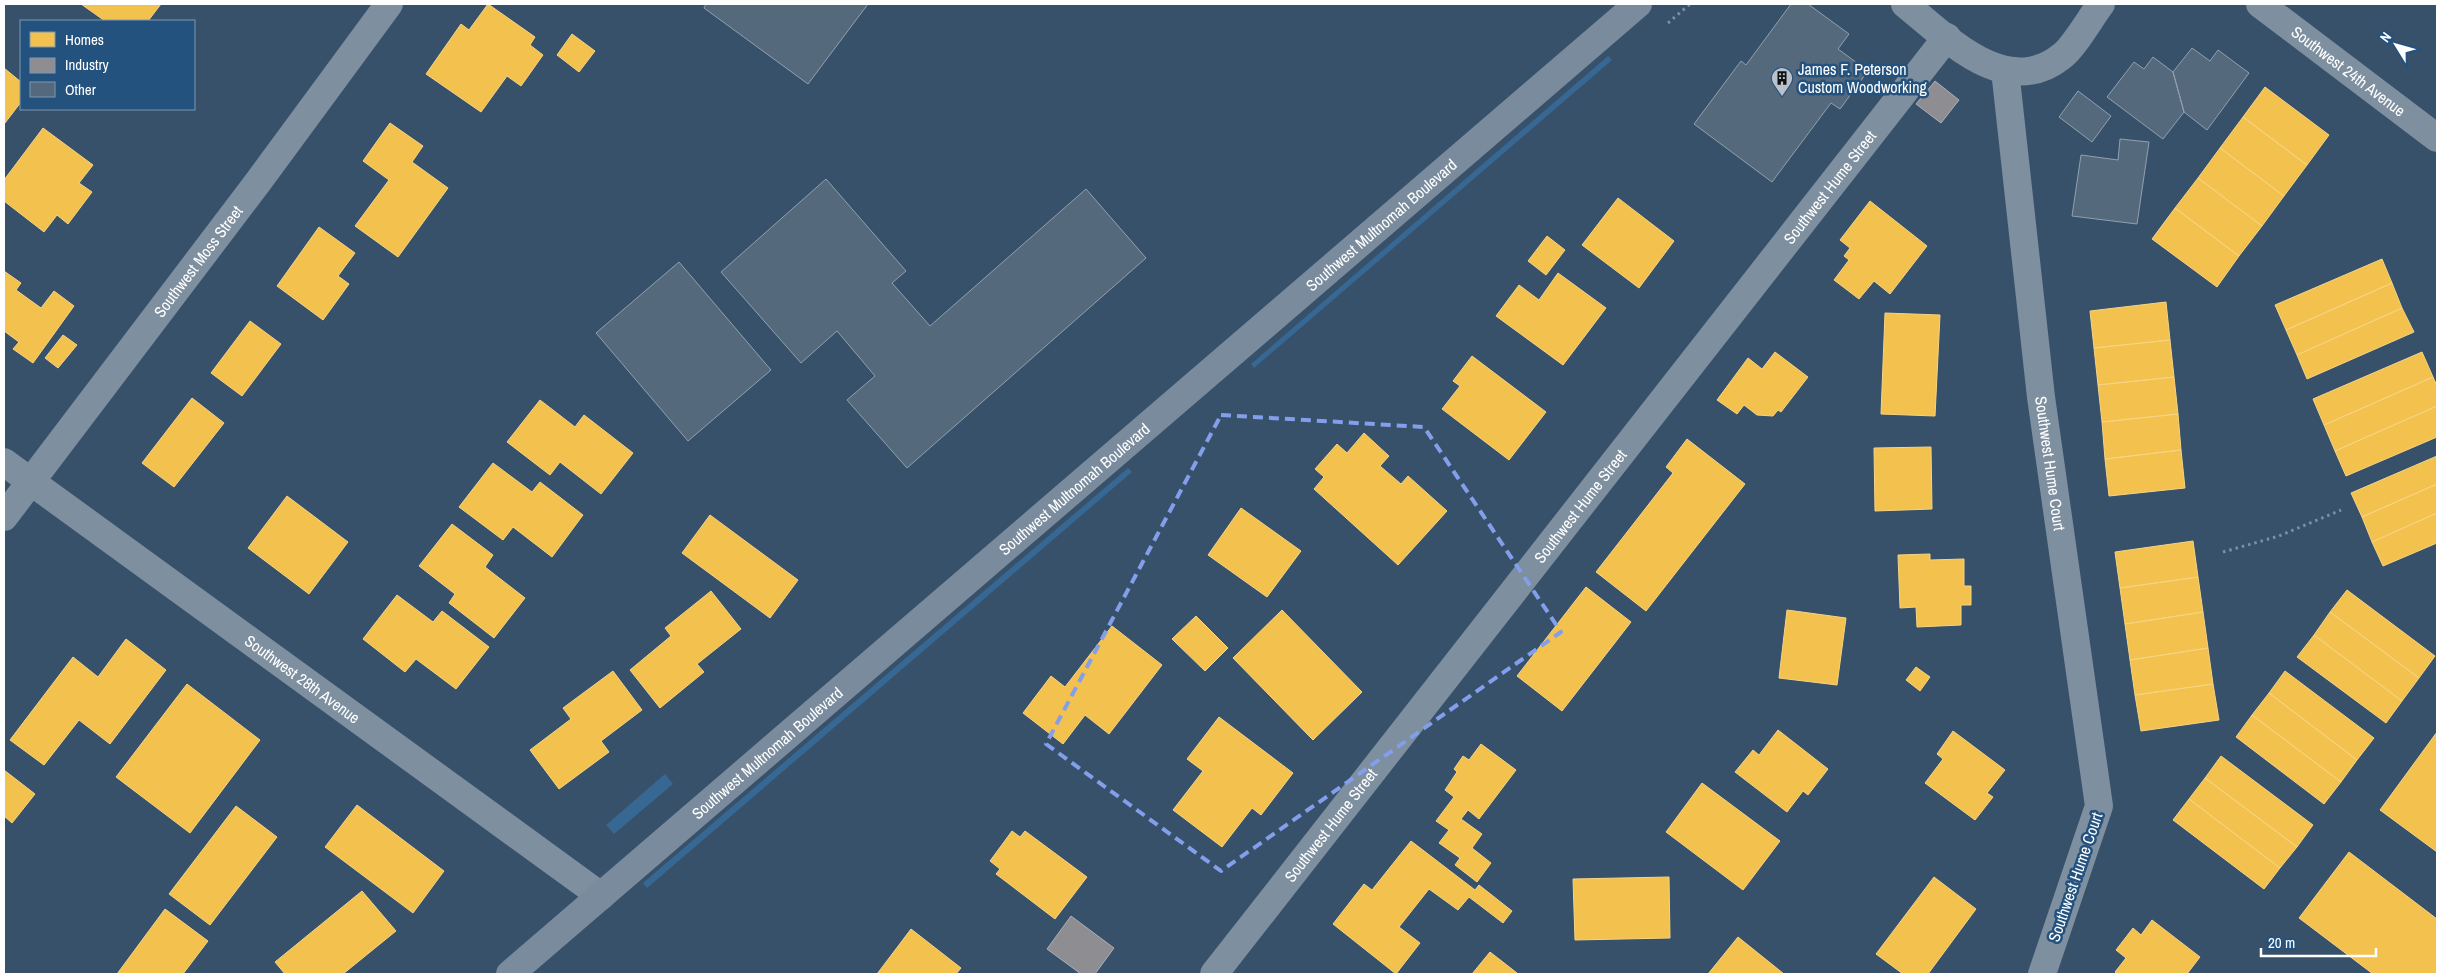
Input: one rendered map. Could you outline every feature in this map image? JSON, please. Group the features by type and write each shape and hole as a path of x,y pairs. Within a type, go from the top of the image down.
{"main road":[{"name":"Southwest Multnomah Boulevard","path":"510,974 1638,4"}],"street":[{"name":"Southwest Moss Street","path":"4,517 258,182 389,4"},
{"path":"1905,4 1947,38 1987,66 2023,71 2042,67 2062,56 2101,4"},
{"name":"Southwest 24th Avenue","path":"2260,4 2437,138"},
{"name":"Southwest Hume Street","path":"1214,974 1947,38"},
{"name":"Southwest Hume Court","path":"2005,70 2041,397 2099,806 2042,974"},
{"name":"Southwest 28th Avenue","path":"4,462 601,896"}],"path":[{"path":"2223,552 2279,536 2341,510"}],"highlighted area":[{"path":"1221,415 1424,427 1561,632 1221,871 1046,744"}],"shaded area":[{"path":"1608,56 1612,60 1254,368 1251,364"},
{"path":"1128,468 1132,472 647,888 643,883"},
{"path":"665,774 673,784 614,834 606,825"}],"building: Homes":[{"path":"81,4 161,4 149,20 104,20"},
{"path":"488,4 535,37 530,45 543,55 521,86 507,76 481,112 426,74 461,24 469,30"},
{"path":"572,34 595,51 579,72 557,55"},
{"path":"4,68 20,81 20,103 5,123"},
{"path":"2265,87 2329,135 2307,165 2243,117"},
{"path":"2243,117 2307,165 2284,196 2220,148"},
{"path":"390,123 423,146 412,162 448,188 398,257 355,226 389,180 363,161"},
{"path":"43,128 93,165 79,183 92,192 68,224 57,215 44,232 4,201 4,180"},
{"path":"2220,148 2284,196 2262,226 2198,178"},
{"path":"2198,178 2262,226 2239,256 2175,208"},
{"path":"1618,198 1674,241 1639,288 1582,245"},
{"path":"1870,201 1927,246 1890,294 1874,281 1859,299 1834,280 1849,260 1844,256 1850,248 1840,240"},
{"path":"2175,208 2239,256 2217,287 2152,239"},
{"path":"319,227 355,253 338,276 349,284 323,320 277,286"},
{"path":"1547,236 1565,250 1546,275 1528,261"},
{"path":"2382,259 2392,283 2286,330 2275,305"},
{"path":"4,271 21,283 16,290 41,308 54,291 74,306 33,363 13,349 19,342 4,331"},
{"path":"1558,273 1606,308 1563,365 1496,316 1519,285 1539,300"},
{"path":"2392,283 2402,308 2297,355 2286,330"},
{"path":"2166,302 2170,340 2094,348 2090,311"},
{"path":"2402,308 2414,332 2307,379 2297,355"},
{"path":"1885,313 1940,315 1935,416 1881,414"},
{"path":"250,321 281,344 242,396 211,373"},
{"path":"63,335 77,345 58,368 45,358"},
{"path":"2170,340 2174,377 2098,385 2094,348"},
{"path":"1775,352 1808,377 1781,412 1778,410 1773,416 1757,415 1744,405 1737,414 1717,400 1748,358 1762,369"},
{"path":"2422,352 2433,377 2324,425 2313,399"},
{"path":"1472,356 1546,412 1509,460 1442,409 1460,386 1453,381"},
{"path":"2174,377 2178,414 2102,422 2098,385"},
{"path":"2433,377 2437,386 2437,406 2335,451 2324,425"},
{"path":"192,398 224,423 174,487 142,463"},
{"path":"540,400 575,427 584,415 633,453 601,494 560,462 550,475 507,442"},
{"path":"2437,406 2437,437 2346,476 2335,451"},
{"path":"2178,414 2181,450 2105,459 2102,422"},
{"path":"1364,433 1389,456 1380,466 1401,484 1408,476 1447,511 1398,565 1314,489 1324,477 1315,469 1337,444 1347,453"},
{"path":"1687,439 1745,484 1646,611 1596,572 1673,473 1666,467"},
{"path":"1931,447 1932,509 1875,511 1874,448"},
{"path":"2181,450 2185,488 2109,496 2105,459"},
{"path":"2437,456 2437,484 2362,517 2351,493"},
{"path":"493,463 532,492 540,482 583,515 552,557 513,527 503,540 459,507"},
{"path":"2437,484 2437,513 2372,542 2362,517"},
{"path":"287,496 348,542 309,594 248,548"},
{"path":"1241,508 1301,551 1267,597 1208,555"},
{"path":"2437,513 2437,543 2383,566 2372,542"},
{"path":"710,515 798,580 770,618 682,553"},
{"path":"452,524 493,555 485,567 525,598 494,638 449,603 455,594 419,566"},
{"path":"2193,541 2198,577 2120,588 2115,552"},
{"path":"1930,554 1930,560 1964,559 1964,586 1971,586 1971,605 1961,605 1961,625 1917,627 1916,607 1900,608 1898,555"},
{"path":"2198,577 2203,612 2125,624 2120,588"},
{"path":"1586,587 1631,622 1562,711 1517,676"},
{"path":"2347,590 2435,656 2419,678 2330,612"},
{"path":"711,591 741,629 697,664 704,672 660,708 630,670 671,636 665,628"},
{"path":"397,595 433,622 442,611 489,647 456,689 416,659 405,672 363,639"},
{"path":"1282,610 1362,692 1313,740 1233,658"},
{"path":"1787,610 1846,618 1837,685 1779,678"},
{"path":"2203,612 2208,648 2130,660 2125,624"},
{"path":"2330,612 2419,678 2402,701 2314,635"},
{"path":"1196,616 1228,648 1205,671 1172,639"},
{"path":"1112,626 1162,665 1109,734 1085,715 1063,744 1023,713 1051,676 1065,687"},
{"path":"2314,635 2402,701 2386,723 2297,657"},
{"path":"126,639 166,670 110,744 79,720 44,765 10,740 73,657 98,677"},
{"path":"2208,648 2213,684 2135,695 2130,660"},
{"path":"1916,667 1930,677 1920,691 1906,680"},
{"path":"613,671 642,710 601,741 609,752 559,789 530,750 571,719 563,708"},
{"path":"2285,671 2374,738 2357,760 2269,693"},
{"path":"187,684 260,740 190,833 116,777"},
{"path":"2213,684 2219,720 2141,731 2135,695"},
{"path":"2269,693 2357,760 2341,782 2252,715"},
{"path":"2252,715 2341,782 2324,804 2236,737"},
{"path":"1219,717 1293,773 1261,815 1252,808 1222,847 1173,810 1203,771 1187,759"},
{"path":"1778,730 1828,769 1808,795 1803,791 1787,812 1735,772 1753,750 1759,755"},
{"path":"1953,731 2005,770 1987,793 1993,797 1975,820 1925,783 1943,759 1937,754"},
{"path":"2437,732 2437,852 2380,810"},
{"path":"1481,744 1516,770 1479,819 1468,810 1461,819 1482,834 1472,848 1491,863 1477,882 1455,865 1460,858 1439,843 1449,830 1436,821 1454,797 1445,790 1457,772 1454,769 1463,756 1469,760"},
{"path":"2221,756 2313,825 2297,847 2205,778"},
{"path":"4,770 35,794 12,823 4,816"},
{"path":"2205,778 2297,847 2280,868 2189,799"},
{"path":"1702,783 1780,841 1743,890 1666,832"},
{"path":"2189,799 2280,868 2264,889 2173,820"},
{"path":"357,805 444,871 413,913 325,847"},
{"path":"236,806 277,837 210,925 169,894"},
{"path":"1012,831 1020,837 1025,831 1087,877 1055,919 996,874 1000,869 990,861"},
{"path":"1411,841 1475,890 1479,885 1512,911 1503,923 1469,897 1458,910 1429,889 1399,927 1420,943 1396,974 1333,924 1364,884 1372,890"},
{"path":"2349,852 2437,919 2437,974 2373,974 2299,918"},
{"path":"1669,877 1670,938 1575,940 1573,879"},
{"path":"1934,877 1976,909 1928,974 1903,974 1876,954"},
{"path":"362,891 396,931 343,974 285,974 275,962"},
{"path":"165,909 208,941 183,974 117,974"},
{"path":"2152,920 2200,957 2187,974 2118,974 2115,972 2126,958 2116,950 2133,928 2141,935"},
{"path":"911,929 961,968 956,974 877,974"},
{"path":"1738,937 1784,974 1708,974"},
{"path":"1490,952 1517,973 1472,974"}],"building: Industry":[{"path":"1935,81 1959,100 1941,123 1916,104"},
{"path":"1071,916 1114,948 1095,974 1081,974 1047,949"}],"building: Other":[{"path":"706,4 868,4 808,84 704,8"},
{"name":"James F. Peterson Custom Woodworking","path":"1791,4 1808,4 1849,34 1838,49 1868,71 1840,109 1831,103 1772,182 1694,124 1741,61 1746,65"},
{"path":"2192,48 2210,61 2218,50 2249,73 2207,130 2184,112 2173,72"},
{"path":"2153,57 2173,72 2184,112 2163,139 2107,97 2134,62 2144,69"},
{"path":"2078,91 2111,116 2092,142 2059,117"},
{"path":"2120,139 2149,142 2137,224 2072,216 2081,155 2118,160"},
{"path":"826,179 906,271 892,283 930,326 1086,189 1146,258 907,468 847,400 875,376 837,331 801,363 721,272"},
{"path":"679,262 771,370 688,441 596,333"}],"place":[{"name":"James F. Peterson Custom Woodworking","path":"1782,97"}]}
